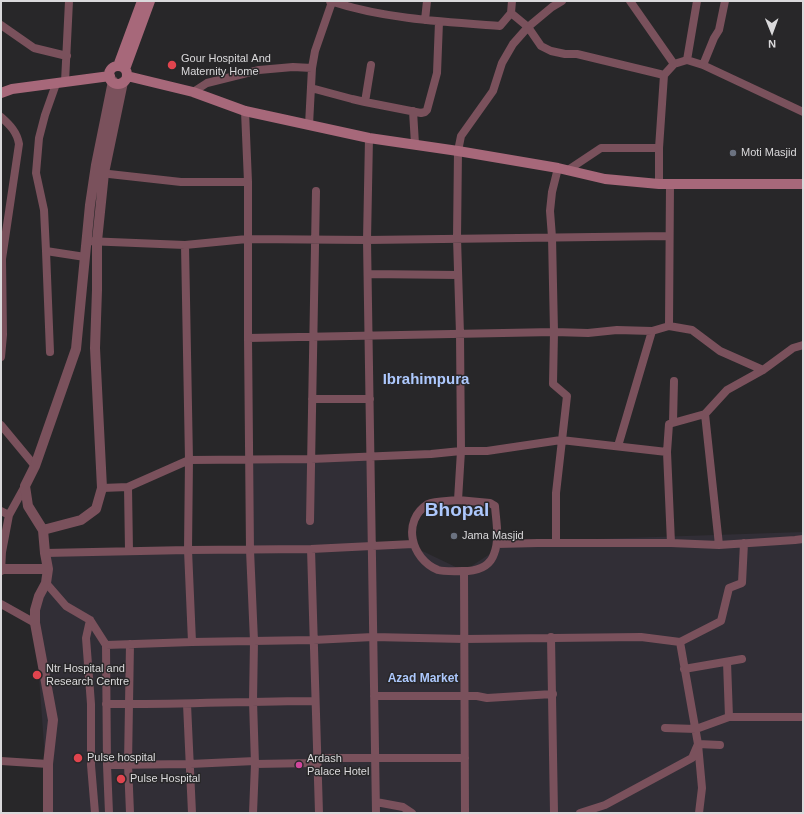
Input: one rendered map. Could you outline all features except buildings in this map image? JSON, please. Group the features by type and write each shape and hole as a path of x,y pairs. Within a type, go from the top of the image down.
{"main road":[{"path":"123,73 142,1"},
{"path":"1,93 12,89 111,78 119,84 150,1"},
{"path":"111,78 113,68 123,73 193,92 245,110 310,125 369,138 415,144 558,168 605,179 659,184 803,184"}],"street":[{"path":"50,352 44,210 36,173 39,138 60,83 67,56 69,1"},
{"path":"310,125 312,68 315,51 331,1 363,10 425,20 500,26 511,13 512,1"},
{"path":"425,20 427,1"},
{"path":"458,500 461,451 457,238 458,151 461,136 493,91 502,63 513,44 528,27 552,7 562,1"},
{"path":"630,1 674,64"},
{"path":"687,60 697,1"},
{"path":"703,65 714,38 719,30 725,1"},
{"path":"511,13 528,27 541,46 551,51 565,54 577,54 664,74"},
{"path":"312,88 365,102 423,113 427,110 437,74 440,22"},
{"path":"1,25 34,48 67,56"},
{"path":"659,184 659,148 664,74 674,64 687,60 703,65 803,112"},
{"path":"365,102 370,65"},
{"path":"193,92 207,84 259,70 293,67 312,68"},
{"path":"48,569 1,570 2,552 9,515 35,466 76,349 86,241 123,73"},
{"path":"43,530 81,520 96,509 102,488 95,348 97,241 100,173 111,78"},
{"path":"245,110 248,182 247,239 250,550 254,641 253,701 255,763 253,813"},
{"path":"413,111 415,144"},
{"path":"1,116 18,136 19,144 2,259 3,335 1,357"},
{"path":"369,138 367,240 376,813"},
{"path":"568,170 601,148 659,148"},
{"path":"556,543 556,493 567,396 553,384 554,332 550,212 552,192 558,168"},
{"path":"100,173 181,182 248,182"},
{"path":"669,326 670,184"},
{"path":"310,521 316,191"},
{"path":"86,241 186,245 247,239 367,240 669,236"},
{"path":"186,245 189,460 188,550 192,642"},
{"path":"46,251 85,257"},
{"path":"368,274 458,275"},
{"path":"82,289 97,290"},
{"path":"248,338 369,337 554,332 588,334 617,330 652,331 669,326 692,330 720,351 763,370"},
{"path":"618,446 652,331"},
{"path":"671,543 668,452 669,424 705,414 727,390 763,370 793,348 803,345"},
{"path":"673,422 674,381"},
{"path":"312,399 370,399"},
{"path":"705,414 719,545"},
{"path":"1,425 35,466"},
{"path":"102,488 128,486 189,460 249,458 311,459 431,454 486,450 561,440 668,452"},
{"path":"25,486 28,506 43,530 48,569 46,583 39,596 35,610 35,623 53,720 48,764 48,813"},
{"path":"128,486 129,551"},
{"path":"458,500 490,503 495,506 497,544 494,555 486,566 476,570 439,570 424,561 413,544 413,522 429,504 458,500"},
{"path":"1,511 9,515"},
{"path":"497,544 671,543 719,545 803,539"},
{"path":"106,646 373,637 464,639 641,636 680,642 721,621 729,588 742,583 744,543"},
{"path":"45,552 311,549 413,544"},
{"path":"311,549 319,813"},
{"path":"464,571 465,813"},
{"path":"46,583 66,606 90,620 106,646 109,813"},
{"path":"1,604 35,623"},
{"path":"90,620 86,638 92,704 94,813"},
{"path":"551,637 554,813"},
{"path":"680,642 698,744 702,788 699,813"},
{"path":"130,644 128,704 130,813"},
{"path":"684,669 742,660"},
{"path":"727,662 728,717"},
{"path":"374,696 477,696 487,698 553,694"},
{"path":"106,704 315,701"},
{"path":"187,704 192,813"},
{"path":"665,728 696,729 728,717 803,717"},
{"path":"698,744 720,744"},
{"path":"580,813 606,809 692,758 698,744"},
{"path":"317,758 464,758"},
{"path":"107,765 313,763 317,758"},
{"path":"1,761 48,764"},
{"path":"376,802 403,807 412,813"}],"shaded area":[{"name":"Azad Market","path":"370,457 372,548 412,546 464,571 508,542 803,532 803,813 49,813 35,622 45,553 247,550 251,458"}],"place":[{"name":"Gour Hospital And Maternity Home","path":"172,65"},
{"name":"Moti Masjid","path":"733,153"},
{"name":"Jama Masjid","path":"454,536"},
{"name":"Ntr Hospital and Research Centre","path":"37,675"},
{"name":"Pulse hospital","path":"78,758"},
{"name":"Ardash Palace Hotel","path":"299,765"},
{"name":"Pulse Hospital","path":"121,779"}],"district":[{"name":"Ibrahimpura","path":"426,380"},
{"name":"Bhopal","path":"457,511"},
{"name":"Azad Market","path":"423,679"}]}
